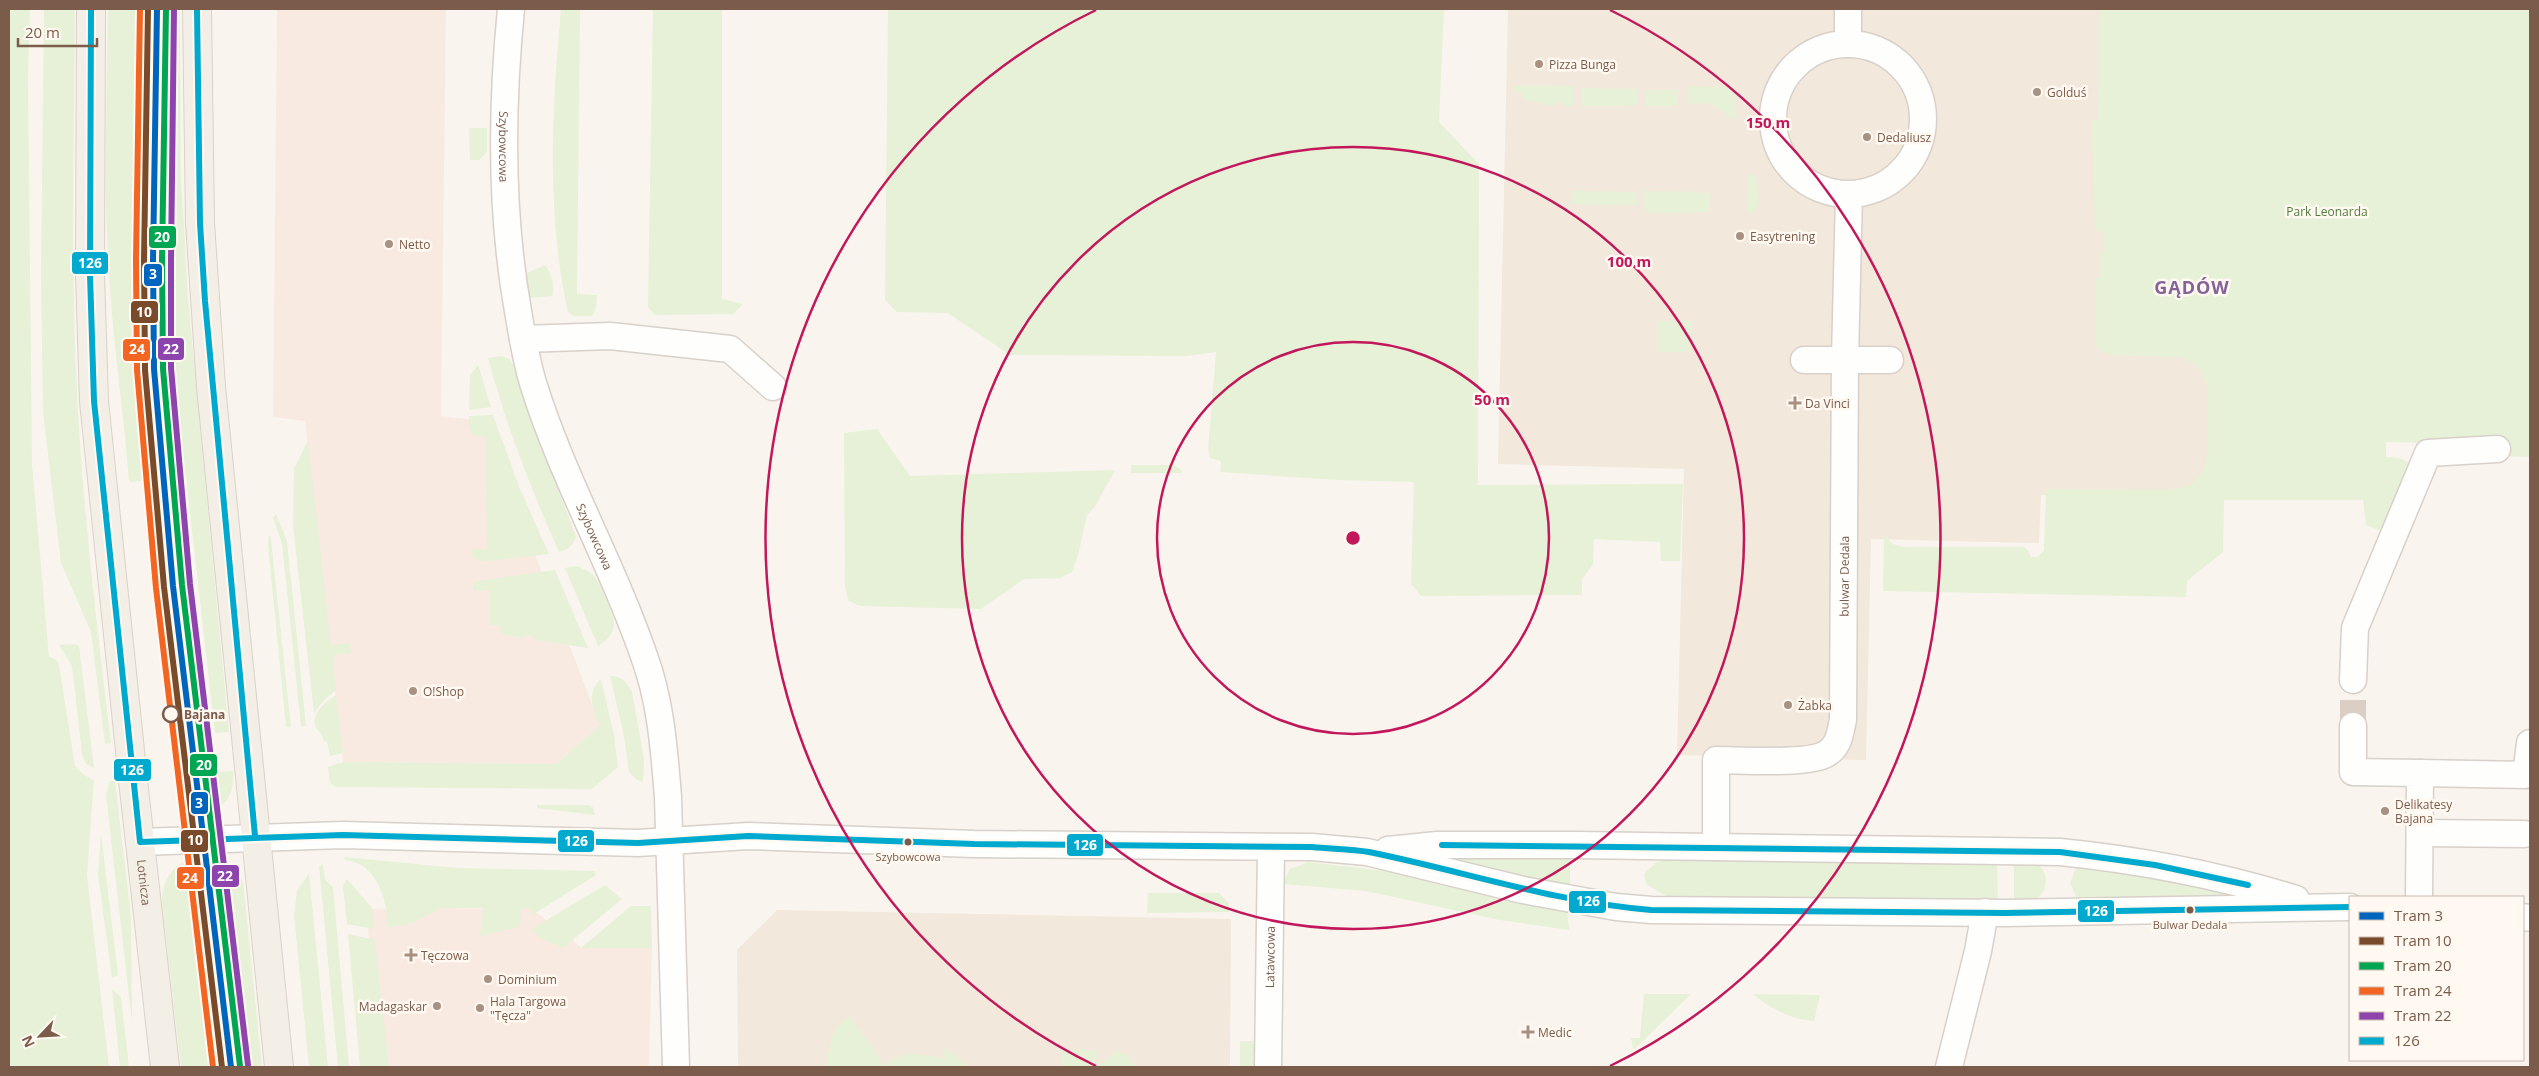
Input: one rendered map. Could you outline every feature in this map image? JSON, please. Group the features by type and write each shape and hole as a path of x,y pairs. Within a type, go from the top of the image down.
{"main road":[{"name":"Lotnicza","path":"91,9 90,275 94,402 165,1067"},
{"path":"197,9 200,223 205,301 255,836 279,1067"}],"street":[{"name":"Szybowcowa","path":"511,9 504,94 503,164 509,260 522,339 532,382 550,430 645,657 658,704 666,753 676,1067"},
{"path":"1848,9 1848,44"},
{"path":"1848,44 1870,47 1890,57 1906,72 1918,91 1923,113 1922,135 1912,159 1896,178 1873,190 1848,195 1831,193 1814,187 1795,173 1781,153 1773,130 1775,102 1780,88 1791,70 1807,56 1826,47 1848,44"},
{"name":"bulwar Dedala","path":"1716,847 1716,760 1803,759 1826,754 1838,742 1843,720 1848,195"},
{"path":"522,339 610,336 730,348 773,387"},
{"path":"1804,360 1890,360"},
{"path":"2353,680 2355,628 2428,453 2497,449"},
{"path":"2353,726 2352,772 2526,775 2530,743"},
{"path":"2419,896 2420,773"},
{"path":"2421,833 2524,834"},
{"path":"140,842 255,836 343,835 539,842 670,842 748,836 974,844 1312,847 1367,852 1523,890 1651,910 1985,912 2349,907"},
{"path":"1367,852 1455,845 2006,850 2111,857 2194,871 2315,906"},
{"name":"Latawcowa","path":"1268,1067 1271,848"},
{"path":"1949,1067 1978,951 1985,912"}],"shaded area":[{"path":"277,9 446,9 441,416 484,421 600,725 556,764 343,762 305,421 273,417"},
{"path":"1508,9 2115,9 2112,355 2211,357 2213,495 2041,495 2039,543 1871,539 1866,760 1677,755 1684,469 1498,464"},
{"path":"366,909 532,909 582,948 652,948 649,1067 382,1067"},
{"path":"777,910 1231,919 1230,1067 738,1067 737,950"}],"green space":[{"path":"9,9 30,9 28,79 32,464 49,657 56,659 59,665 75,766 84,775 94,780 87,875 109,1067 9,1067"},
{"path":"44,9 75,9 74,326 85,511 111,743 105,744 91,632 61,563 43,412 41,276"},
{"path":"108,9 137,9 136,304 139,422 143,481 129,482 113,326 107,241"},
{"path":"164,9 180,9 181,176 188,299 229,732 215,733 186,477 168,478 162,344"},
{"path":"561,9 580,9 577,294 597,295 596,307 592,316 574,316 568,312 556,237 553,123"},
{"path":"653,9 722,9 722,299 743,304 733,314 655,315 648,307"},
{"path":"888,9 1444,9 1439,122 1479,164 1478,485 1683,484 1680,561 1661,561 1660,542 1594,539 1593,564 1582,579 1582,595 1421,596 1411,584 1414,482 1337,480 1220,472 1221,461 1210,458 1208,450 1216,352 1187,356 1010,355 948,313 897,312 885,300"},
{"name":"Park Leonarda","path":"2099,9 2530,9 2530,457 2504,456 2500,444 2386,442 2386,457 2404,460 2412,467 2386,529 2378,530 2366,525 2363,500 2224,500 2223,552 2187,581 2186,597 1883,591 1884,534 1892,544 1905,547 2024,547 2028,550 2031,557 2038,557 2044,550 2046,489 2171,490 2190,485 2205,468 2207,454 2207,387 2204,376 2194,363 2182,357 2112,355 2101,351 2096,345 2095,278 2099,278 2099,253 2104,253 2104,232 2095,231 2092,121 2098,120"},
{"path":"1512,85 1573,86 1573,106 1565,106 1562,102 1556,102 1553,106 1523,99 1521,93 1517,93"},
{"path":"1687,86 1735,87 1735,121 1710,103 1687,104"},
{"path":"1582,88 1638,89 1638,106 1636,104 1627,106 1582,106"},
{"path":"1646,90 1678,90 1678,106 1646,106"},
{"path":"469,128 487,128 487,152 479,160 470,160"},
{"path":"1748,174 1755,174 1759,202 1753,213 1748,213"},
{"path":"1572,191 1636,192 1637,205 1572,204"},
{"path":"1644,191 1701,192 1702,194 1710,192 1710,212 1645,213"},
{"path":"545,265 552,280 552,296 529,298 525,274"},
{"path":"1657,321 1691,321 1690,352 1657,352"},
{"path":"502,356 509,359 515,367 536,432 576,536 568,548 559,552 529,481 495,383 488,358"},
{"path":"478,365 491,407 469,410 470,375"},
{"path":"493,415 520,489 549,554 487,561 478,561 472,556 472,549 487,549 485,437 473,435 469,427 469,416"},
{"path":"877,429 910,476 1115,470 1094,508 1087,515 1078,556 1072,572 1061,578 1024,579 981,609 860,606 849,601 845,588 844,433"},
{"path":"308,440 331,645 350,643 351,653 333,655 336,690 324,700 314,713 293,526 294,469"},
{"path":"1131,465 1174,465 1182,470 1182,473 1131,473"},
{"path":"276,514 287,541 306,726 301,726 282,543 273,518"},
{"path":"269,534 291,728 286,726 268,546"},
{"path":"575,566 587,570 596,578 614,621 611,635 598,646 565,568"},
{"path":"555,570 588,648 536,640 531,635 525,635 525,638 501,634 500,625 489,625 489,590 473,591 473,584 477,581"},
{"path":"75,644 79,646 94,768 86,764 82,754 72,666 59,645"},
{"path":"610,676 624,680 632,692 644,759 643,782 637,780 629,772 623,731"},
{"path":"601,679 614,735 618,767 592,789 336,787 330,783 328,767 343,762 556,764 600,725 593,707 592,696 593,690"},
{"path":"336,695 343,753 330,756 327,742 324,741 315,724 315,720 321,707"},
{"path":"233,771 233,785 226,801 208,810 203,773"},
{"path":"110,781 115,781 131,917 132,1022 106,795"},
{"path":"537,805 588,805 593,807 595,815 537,808"},
{"path":"101,833 118,975 112,978 98,874"},
{"path":"213,856 230,863 243,881 262,1067 237,1067"},
{"path":"1570,856 1570,888 1448,860 1449,857"},
{"path":"344,857 458,868 595,871 596,875 532,915 531,909 521,909 520,927 480,936 483,908 441,908 410,924 388,927 383,895 373,876 366,868 345,860"},
{"path":"1671,857 1997,860 1998,900 1668,897 1646,884 1644,874 1655,863"},
{"path":"186,861 210,1067 181,1067 162,904 163,891 170,873"},
{"path":"2014,861 2035,863 2044,871 2046,881 2044,890 2037,898 2028,901 2014,901"},
{"path":"1308,862 1394,872 1567,909 1569,930 1500,920 1366,891 1282,884 1290,869"},
{"path":"2084,863 2256,897 2083,900 2077,898 2070,883 2076,867"},
{"path":"323,864 325,880 333,887 349,1067 338,1067 319,866"},
{"path":"309,873 328,1067 309,1067 294,915 297,891"},
{"path":"347,879 372,908 374,929 347,924 343,886"},
{"path":"605,885 622,899 563,948 544,940 530,930"},
{"path":"1148,893 1219,893 1229,903 1229,912 1147,913"},
{"path":"631,906 651,906 652,948 581,948"},
{"path":"348,934 375,940 389,1067 360,1067"},
{"path":"112,989 121,997 129,1067 120,1067"},
{"path":"1644,994 1691,994 1636,1048 1633,1048 1631,1038 1640,1038"},
{"path":"1753,994 1820,995 1814,1021 1797,1018 1781,1012"},
{"path":"849,1016 885,1066 898,1057 912,1054 944,1058 944,1048 971,1067 828,1067 830,1045 834,1032"},
{"path":"1240,1041 1256,1041 1256,1067 1240,1067"},
{"path":"1062,1050 1098,1050 1097,1058 1087,1067 1062,1067"},
{"path":"1118,1051 1127,1055 1137,1067 1096,1067"}],"tunnel":[{"path":"2353,680 2353,726"}],"tram line":[{"name":"24","path":"140,9 136,260 137,370 156,588 213,1067"},
{"name":"10","path":"148,9 144,260 145,370 164,587 222,1067"},
{"name":"3","path":"157,9 153,260 154,369 173,586 231,1067"},
{"name":"20","path":"166,9 162,260 163,369 182,585 240,1066"},
{"name":"22","path":"174,9 171,368 190,584 248,1065"}],"transit line":[{"name":"126","path":"91,9 90,275 94,401 140,842 343,835 638,843 748,836 974,844 1312,847 1369,852 1544,893 1615,906 1651,910 2005,913 2349,907"},
{"name":"126","path":"197,9 200,223 205,301 255,836"},
{"name":"126","path":"1442,845 2060,852 2155,865 2248,885"}],"place":[{"name":"Pizza Bunga","path":"1539,64"},
{"name":"Golduś","path":"2037,92"},
{"name":"Dedaliusz","path":"1867,137"},
{"name":"Easytrening","path":"1740,236"},
{"name":"Netto","path":"389,244"},
{"name":"Da Vinci","path":"1795,403"},
{"name":"O!Shop","path":"413,691"},
{"name":"Żabka","path":"1788,705"},
{"name":"Bajana","path":"171,714"},
{"name":"Delikatesy Bajana","path":"2385,811"},
{"name":"Szybowcowa","path":"908,842"},
{"name":"Bulwar Dedala","path":"2190,910"},
{"name":"Tęczowa","path":"411,955"},
{"name":"Dominium","path":"488,979"},
{"name":"Madagaskar","path":"437,1006"},
{"name":"Hala Targowa \"Tęcza\"","path":"480,1008"},
{"name":"Medic","path":"1528,1032"}],"district":[{"name":"GĄDÓW","path":"2192,287"}]}
